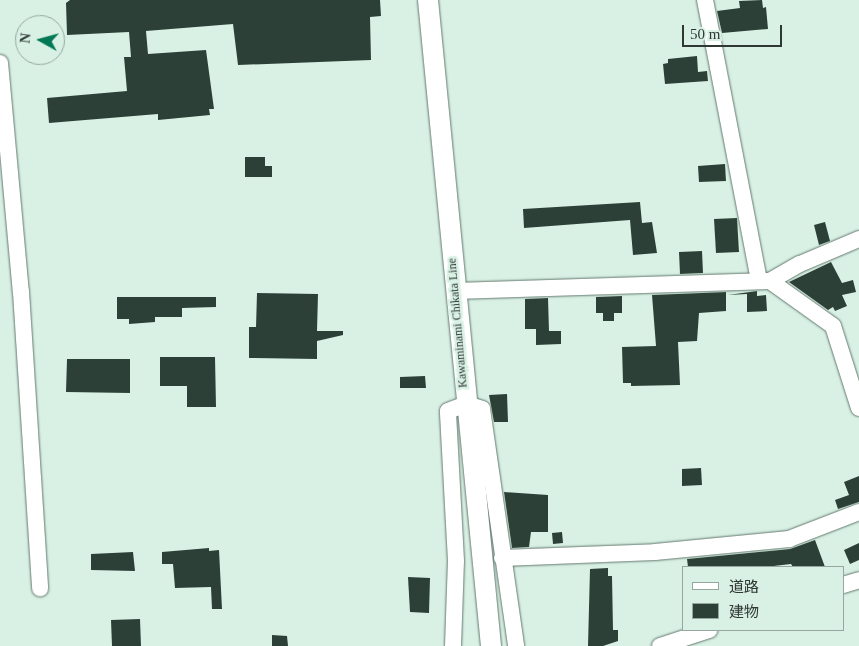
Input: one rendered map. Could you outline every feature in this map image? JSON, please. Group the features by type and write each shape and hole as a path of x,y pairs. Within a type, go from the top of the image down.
{"main road":[{"name":"Kawaminami Chikata Line","path":"428,0 491,646"}],"street":[{"path":"705,0 764,281 833,326 859,408"},
{"path":"0,62 21,292 40,588"},
{"path":"455,291 764,281 859,238"},
{"path":"453,646 456,561 448,411 466,404 482,409 516,646"},
{"path":"502,558 655,552 789,539 859,512"},
{"path":"844,585 859,580"},
{"path":"660,646 706,631"}],"building":[{"path":"70,0 380,0 381,16 370,17 371,60 238,65 233,24 146,31 148,54 206,50 214,109 209,109 210,115 158,120 158,114 49,123 47,98 127,91 124,57 131,57 129,32 67,35 66,3"},
{"path":"762,0 763,8 766,7 768,29 722,33 717,11 740,8 739,1"},
{"path":"697,56 698,72 707,71 708,81 665,84 663,64 668,63 668,59"},
{"path":"245,157 265,157 265,166 272,166 272,177 245,177"},
{"path":"725,164 726,181 699,182 698,166"},
{"path":"640,202 642,223 652,222 657,253 633,255 630,220 524,228 523,209"},
{"path":"737,218 739,252 716,253 714,219"},
{"path":"825,222 830,241 819,245 814,225"},
{"path":"702,251 703,273 680,274 679,252"},
{"path":"831,262 842,283 853,280 856,292 842,295 847,306 835,311 833,307 828,310 789,282"},
{"path":"757,291 757,296 766,295 767,311 747,312 747,294 728,295"},
{"path":"726,292 726,311 699,313 697,341 678,342 680,385 631,386 631,383 623,383 622,347 656,346 652,295"},
{"path":"257,293 318,294 317,331 343,331 343,335 317,341 317,359 249,358 249,327 256,327"},
{"path":"622,296 622,313 614,313 614,321 603,321 603,313 596,313 596,297"},
{"path":"117,297 216,297 216,307 182,308 182,317 155,317 155,322 129,324 129,319 117,319"},
{"path":"548,298 549,331 561,331 561,344 536,345 536,329 525,329 525,299"},
{"path":"160,357 215,357 216,407 187,407 187,386 160,386"},
{"path":"67,359 130,359 130,393 66,392"},
{"path":"425,376 426,388 400,388 400,377"},
{"path":"507,394 508,422 494,422 489,395"},
{"path":"701,468 702,485 682,486 682,469"},
{"path":"859,476 859,502 838,509 835,500 849,495 844,482"},
{"path":"504,492 548,495 548,532 531,532 529,547 512,548"},
{"path":"562,532 563,543 553,544 552,533"},
{"path":"815,540 825,566 792,566 791,564 774,566 688,566 687,559 790,549"},
{"path":"859,543 859,560 850,564 844,550"},
{"path":"209,548 209,551 219,550 222,609 212,609 211,587 175,588 173,564 162,564 162,552"},
{"path":"133,552 135,571 91,570 91,554"},
{"path":"608,568 608,576 612,576 613,630 618,630 618,641 603,646 588,646 590,569"},
{"path":"408,577 430,578 429,613 410,612"},
{"path":"140,619 141,646 112,646 111,620"},
{"path":"272,635 287,636 288,646 272,646"}]}
